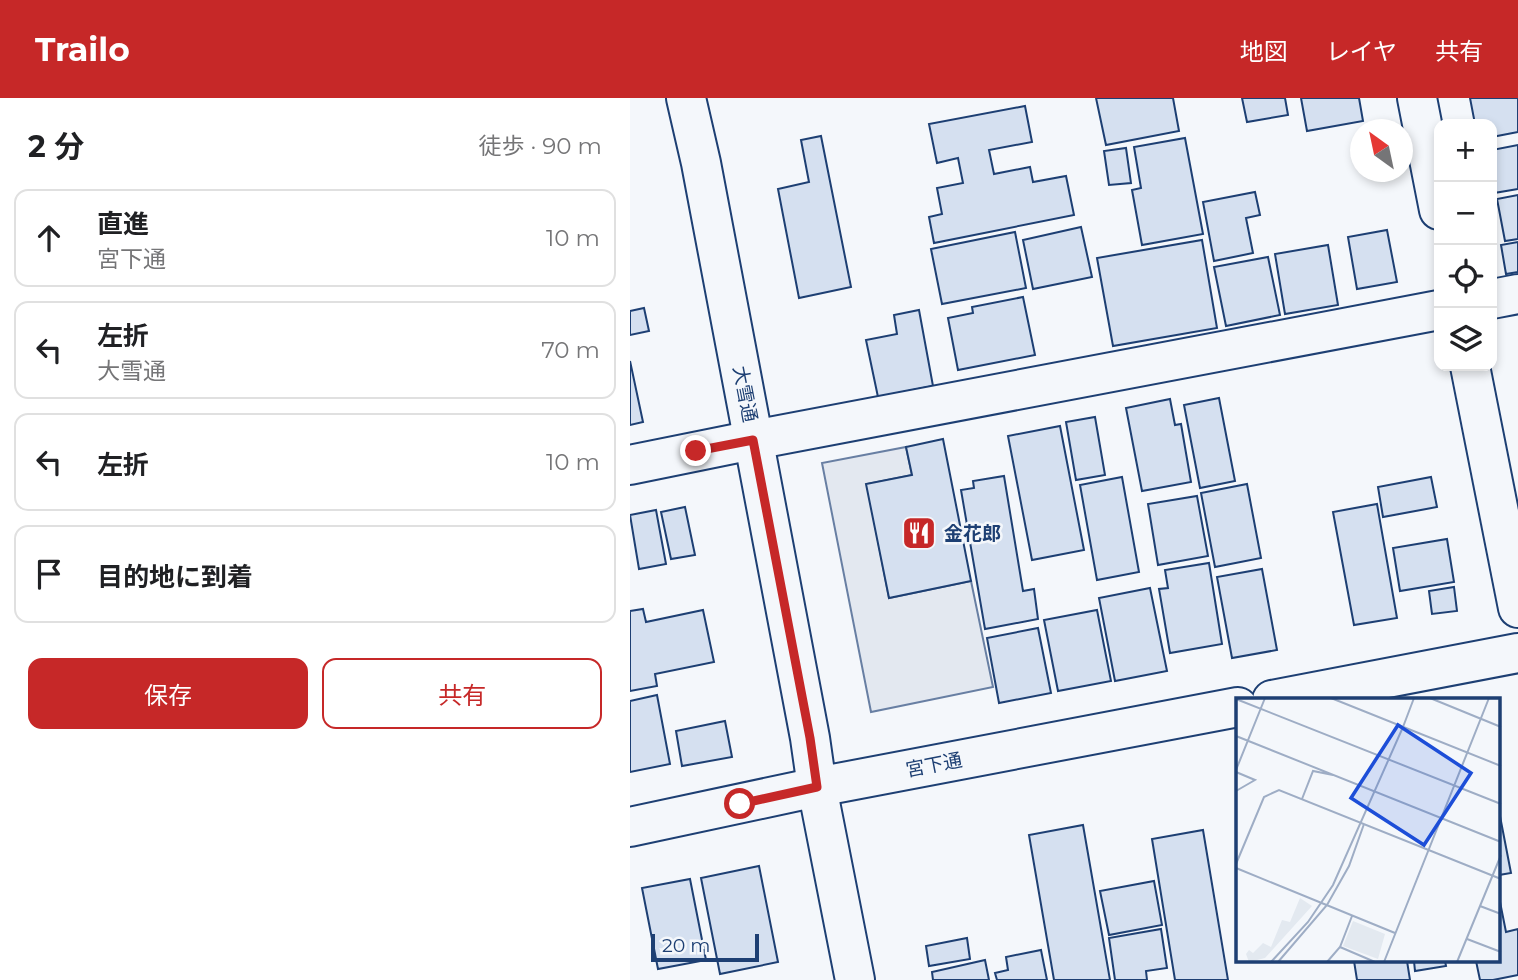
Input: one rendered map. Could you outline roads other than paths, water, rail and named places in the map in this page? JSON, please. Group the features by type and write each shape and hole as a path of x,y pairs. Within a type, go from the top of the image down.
{"street":[{"name":"大雪通","path":"686,98 701,163 855,980"},
{"path":"1417,98 1434,185"},
{"path":"1497,298 1518,294"},
{"path":"630,465 1434,311"},
{"path":"1471,371 1518,608"},
{"path":"1282,698 1518,653"},
{"name":"宮下通","path":"630,827 817,787 1236,707"}],"place":[{"name":"金花郎","path":"919,533"}]}
